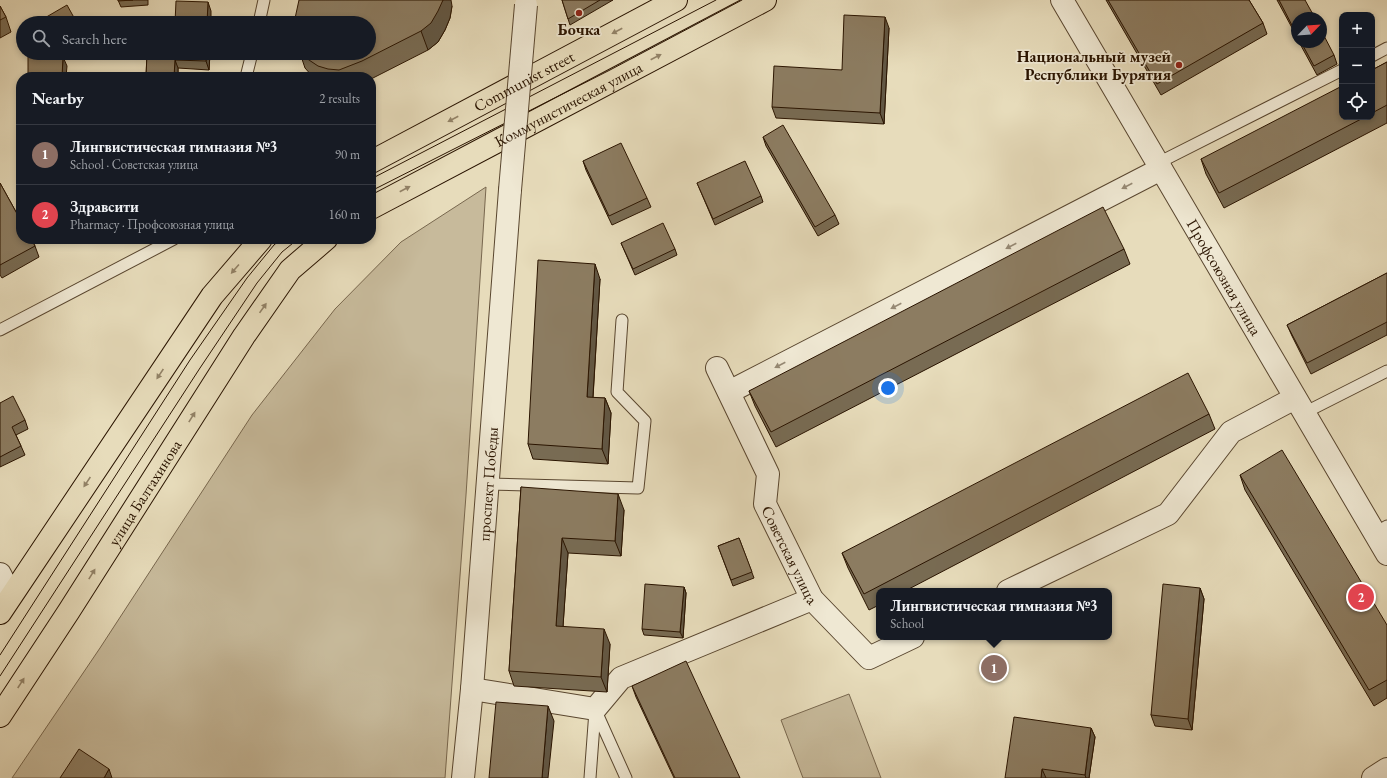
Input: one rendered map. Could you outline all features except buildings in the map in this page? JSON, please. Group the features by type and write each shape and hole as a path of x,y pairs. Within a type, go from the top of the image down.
{"main road":[{"name":"Communist street","path":"376,159 676,0"},
{"name":"Коммунистическая улица","path":"376,205 765,0"},
{"path":"6,604 212,296 257,244"},
{"name":"улица Балтахинова","path":"0,716 69,611 244,336 290,270 320,244"}],"street":[{"name":"Профсоюзная улица","path":"1062,0 1300,405 1381,530 1387,554"},
{"name":"проспект Победы","path":"463,778 472,688 526,2"},
{"path":"728,392 1160,166"},
{"name":"Советская улица","path":"717,368 768,474 765,504 812,599 869,658 906,640"},
{"path":"1014,588 1168,514 1231,432 1300,405"},
{"path":"0,574 6,604"},
{"path":"472,688 595,709 621,678 812,599"},
{"path":"1374,778 1387,769"}],"lane":[{"path":"261,16 264,0"},
{"path":"1375,54 1387,48"},
{"path":"247,72 250,60"},
{"path":"1160,166 1339,72"},
{"path":"0,330 164,244"},
{"path":"488,484 638,488 645,421 617,392 622,320"},
{"path":"1300,405 1387,371"},
{"path":"590,778 595,709"},
{"path":"595,709 626,778"}],"shaded area":[{"path":"486,187 466,495 445,778 12,778 100,648 252,415 335,309 401,242"},
{"path":"849,694 881,778 803,778 781,720"}],"tram line":[{"path":"376,176 716,0"},
{"path":"376,188 610,70 742,0"},
{"path":"0,655 190,360 247,278 275,244"},
{"path":"0,676 257,283 282,252 292,244"}],"place":[{"name":"Бочка","path":"579,13"},
{"name":"Национальный музей Республики Бурятия","path":"1179,65"},
{"name":"Здравсити","path":"1361,597"},
{"name":"Лингвистическая гимназия №3","path":"994,668"}]}
